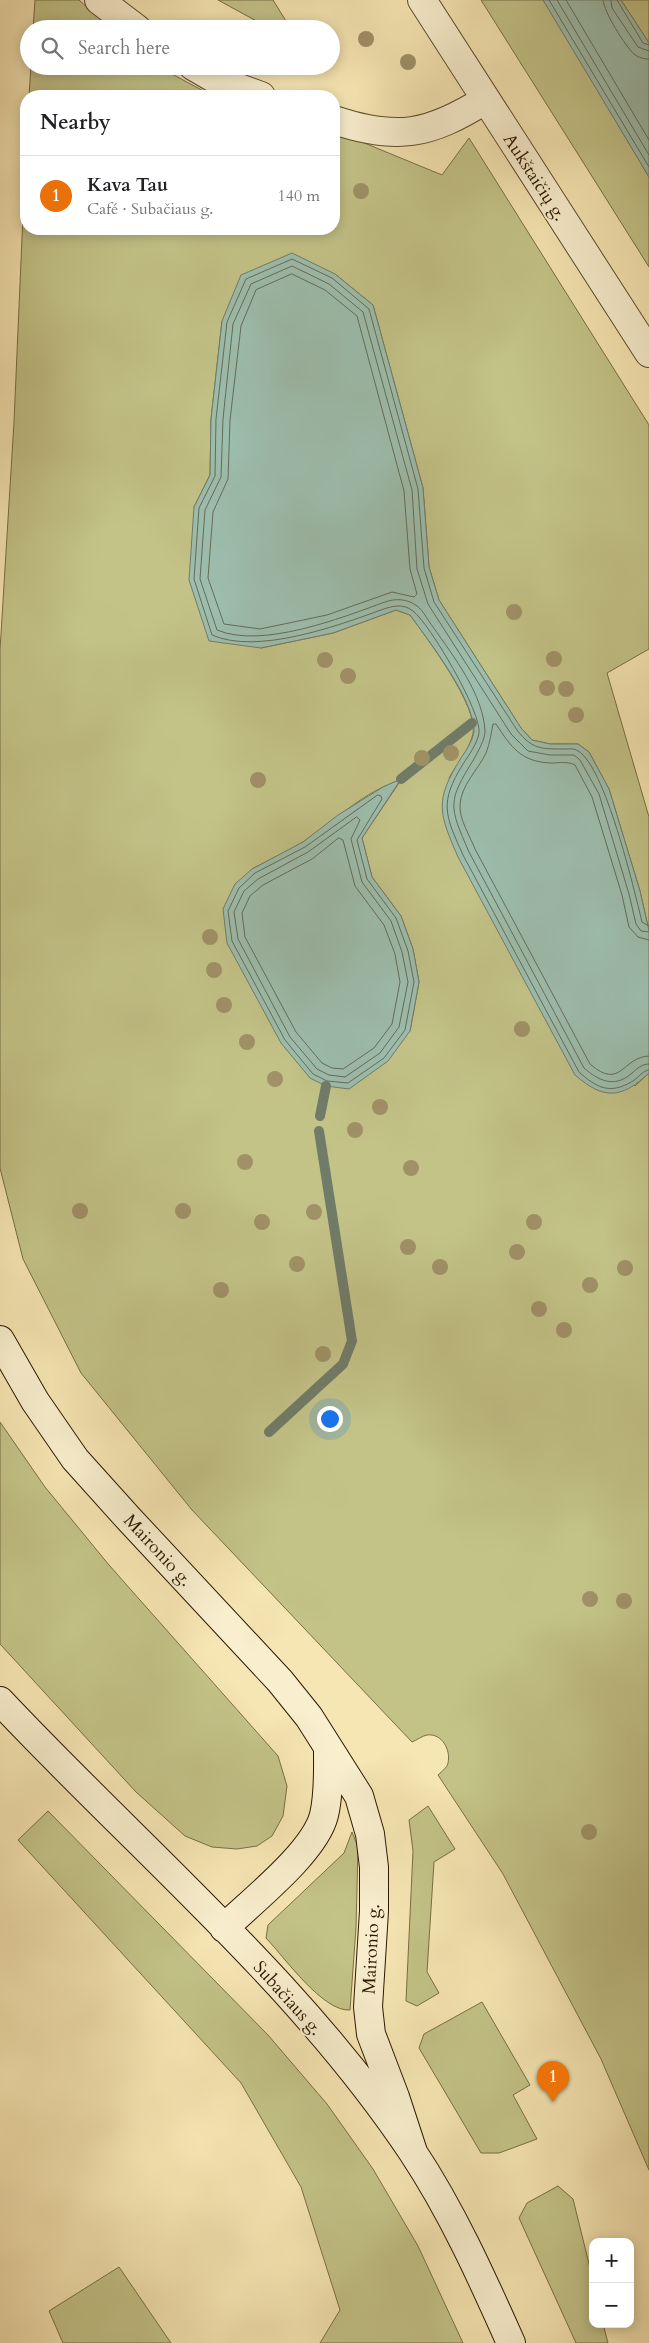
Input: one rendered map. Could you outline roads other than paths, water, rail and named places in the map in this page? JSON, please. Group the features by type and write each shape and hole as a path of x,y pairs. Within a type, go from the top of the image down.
{"main road":[{"path":"100,0 126,20"},
{"name":"Aukštaičių g.","path":"422,0 649,353"},
{"path":"208,75 244,90"},
{"path":"340,122 381,133 407,132 457,117 485,100"},
{"name":"Maironio g.","path":"0,1340 35,1402 76,1458 129,1519 280,1681 309,1717 328,1750 359,1796 370,1834 374,1867 374,1902 368,2006 371,2034 413,2152"},
{"name":"Subačiaus g.","path":"0,1702 224,1928 300,2009 342,2058 413,2152 448,2212 511,2343"},
{"path":"224,1928 290,1866 313,1838 324,1816 328,1750"}],"water":[{"path":"543,0 621,0 649,43 649,177"},
{"path":"292,253 335,274 373,305 423,488 429,567 439,600 521,728 532,740 550,744 578,744 589,752 609,789 640,891 649,931 649,1073 639,1082 621,1092 612,1093 595,1089 575,1075 458,857 443,818 443,797 446,785 472,738 474,731 472,718 459,687 410,615 396,610 333,633 261,648 209,641 189,580 194,507 210,475 211,419 222,321 241,275"},
{"path":"401,779 362,838 372,877 401,916 413,949 419,982 410,1031 388,1061 349,1089 326,1086 310,1078 281,1043 227,943 223,909 235,884 252,869 303,842 338,815 383,787"}],"waterway":[{"path":"401,779 472,723"},
{"path":"320,1116 326,1086"},
{"path":"269,1432 343,1364 352,1341 319,1131"}],"place":[{"name":"Kava Tau","path":"553,2102"}]}
